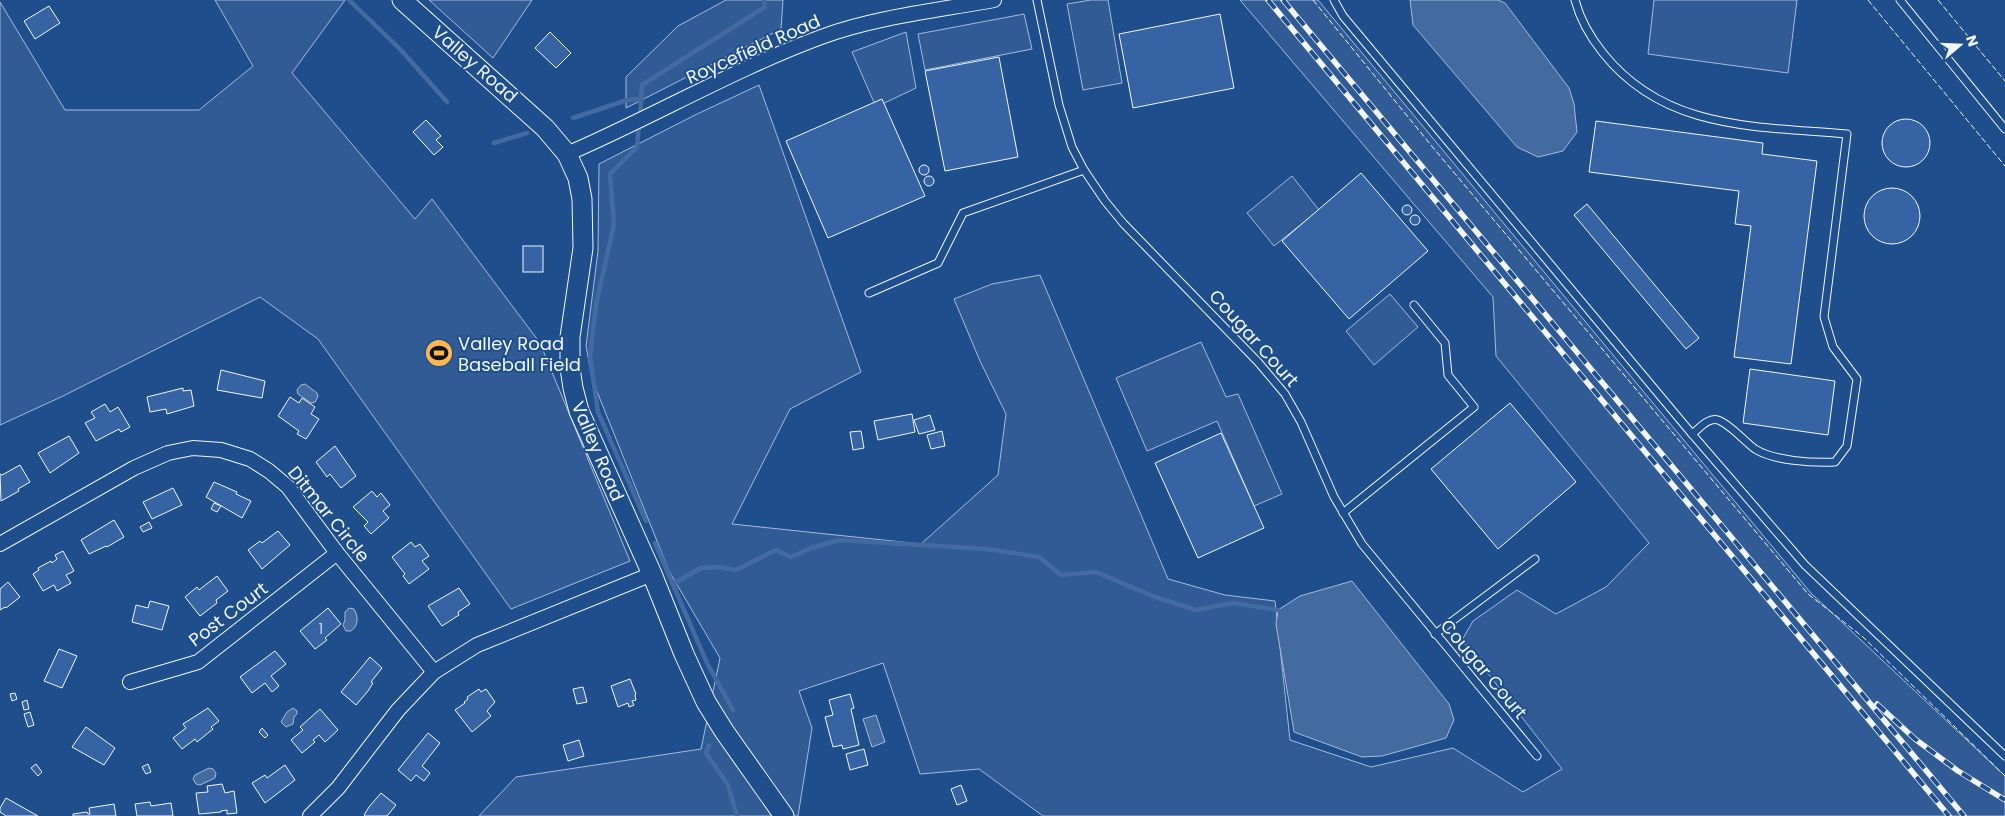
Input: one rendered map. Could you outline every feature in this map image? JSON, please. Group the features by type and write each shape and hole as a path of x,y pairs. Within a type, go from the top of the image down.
{"street":[{"name":"Valley Road","path":"402,0 529,113 545,128 567,154 578,178 583,226 580,276 570,337 570,368 579,411 589,437 652,574 684,654 706,702 724,731 784,816"},
{"name":"Roycefield Road","path":"567,154 628,127 783,52 826,35 865,25 994,0"},
{"name":"Ditmar Circle","path":"0,544 134,468 168,452 193,448 221,450 250,459 269,471 288,487 337,553 434,672"},
{"name":"Post Court","path":"130,682 198,662 337,553"},
{"path":"310,816 338,788 398,710 434,672 477,645 652,574"}],"lane":[{"name":"Cougar Court","path":"1037,0 1064,127 1084,170 1123,223 1252,355 1285,394 1301,422 1343,514 1362,544 1536,756"},
{"path":"1334,0 1349,23 1692,434 1805,565 2005,756"},
{"path":"1574,0 1586,27 1613,65 1645,94 1665,105 1684,113 1726,122 1847,134 1824,317 1833,347 1857,379 1847,446 1834,462 1819,462 1770,456 1756,449 1718,420 1709,420 1692,434"},
{"path":"1900,0 2005,129"},
{"path":"869,293 938,263 963,213 1084,170"},
{"path":"1343,514 1474,407 1448,374 1445,343 1414,305"},
{"path":"1435,634 1535,559"}],"shaded area":[{"path":"215,0 345,0 292,73 415,219 432,199 540,343 630,561 511,609 318,339 260,297 61,397 0,425 0,2 65,110 199,110 253,66"},
{"path":"429,0 532,0 493,58"},
{"path":"726,0 783,0 781,29 626,108 626,77 678,26"},
{"path":"1091,0 1108,0 1122,83 1083,90 1067,4"},
{"path":"1240,0 1318,0 1811,593 2005,776 2005,816 1043,816 979,769 920,774 883,663 799,691 812,728 798,816 479,816 516,777 701,749 720,658 669,571 592,379 586,346 598,251 599,164 759,85 861,372 790,409 732,524 921,544 998,475 1006,414 980,361 954,299 992,284 1040,275 1168,579 1225,595 1275,601 1290,740 1371,767 1453,748 1523,792 1562,769 1462,640 1473,621 1517,590 1556,614 1606,587 1649,543 1496,356 1493,297"},
{"path":"1410,0 1498,0 1505,3 1569,88 1574,104 1577,132 1563,151 1538,157 1517,147 1413,25"},
{"path":"1654,0 1797,0 1788,73 1648,54"},
{"path":"1024,14 1032,49 925,70 918,34"},
{"path":"906,32 916,88 876,107 852,52"},
{"path":"1292,176 1319,210 1274,246 1247,213"},
{"path":"1390,294 1418,327 1374,365 1346,331"},
{"path":"1201,342 1226,397 1238,394 1282,494 1254,506 1217,421 1147,451 1116,378"},
{"path":"305,384 317,393 318,397 315,402 311,403 298,394 297,390 301,385"},
{"path":"1352,581 1449,704 1454,720 1446,738 1382,756 1362,757 1294,732 1276,624 1278,610 1300,596"},
{"path":"349,608 354,609 357,621 351,631 346,631 343,625 345,612"},
{"path":"293,708 297,711 297,714 294,717 293,724 286,727 281,722 287,712"},
{"path":"876,715 885,742 872,747 863,719"},
{"path":"209,768 213,769 216,773 215,778 200,785 196,784 193,779 195,775"}],"building":[{"path":"49,6 60,23 35,39 24,21"},
{"path":"1220,14 1234,88 1133,108 1119,34"},
{"path":"550,32 571,53 556,68 535,48"},
{"path":"999,57 1018,157 945,171 925,71"},
{"path":"882,99 925,196 828,238 786,141"},
{"path":"1906,119 1915,121 1923,126 1928,134 1930,143 1928,152 1923,160 1915,165 1906,167 1897,165 1889,160 1884,152 1882,143 1884,134 1889,126 1897,121"},
{"path":"426,120 441,136 436,140 443,147 434,155 413,132"},
{"path":"1596,121 1763,143 1762,154 1817,161 1791,364 1734,357 1751,226 1735,224 1739,191 1589,172"},
{"path":"922,165 926,165 929,170 928,174 922,175 919,172 919,168"},
{"path":"1361,173 1428,251 1349,319 1282,241"},
{"path":"927,176 931,176 934,181 933,185 927,186 924,183 924,179"},
{"path":"1892,188 1903,190 1912,196 1918,205 1920,216 1918,227 1912,236 1903,242 1892,244 1881,242 1872,236 1866,227 1864,216 1866,205 1872,196 1881,190"},
{"path":"1587,204 1699,338 1686,349 1574,215"},
{"path":"1405,205 1409,205 1412,210 1411,214 1405,215 1402,212 1402,208"},
{"path":"1413,215 1417,215 1420,220 1419,224 1413,225 1410,222 1410,218"},
{"path":"523,246 543,246 543,272 523,272"},
{"path":"1750,369 1835,381 1828,435 1743,423"},
{"path":"221,370 265,381 262,398 217,390"},
{"path":"183,388 183,391 191,390 194,406 167,414 166,409 150,412 147,397"},
{"path":"290,397 299,403 302,398 315,407 311,414 319,419 306,439 297,434 299,431 278,416"},
{"path":"1510,403 1576,482 1498,549 1431,469"},
{"path":"105,404 110,412 118,407 130,427 121,432 119,429 96,441 85,423 95,418 91,412"},
{"path":"912,414 915,432 878,440 874,421"},
{"path":"930,415 935,430 919,434 914,420"},
{"path":"861,431 864,448 853,450 850,432"},
{"path":"942,431 945,446 931,449 927,435"},
{"path":"1221,433 1264,528 1198,558 1155,463"},
{"path":"69,436 79,453 50,473 38,453"},
{"path":"335,446 356,476 341,488 330,474 327,477 316,462"},
{"path":"20,465 30,482 1,501 0,474 2,475"},
{"path":"214,482 237,492 236,494 251,501 242,518 206,497"},
{"path":"173,488 182,505 152,519 143,502"},
{"path":"372,491 377,497 381,493 390,505 383,511 389,518 371,534 364,526 368,522 353,507"},
{"path":"214,503 221,506 217,512 211,509"},
{"path":"114,520 124,537 107,547 89,554 81,540"},
{"path":"149,522 152,528 143,532 140,527"},
{"path":"278,531 290,545 262,569 248,550 260,541 262,543"},
{"path":"411,542 415,547 420,544 429,556 422,561 429,569 409,584 403,576 405,574 392,557"},
{"path":"63,551 74,571 66,575 71,583 57,591 54,585 43,591 33,574 39,570 38,568 51,561 52,563 57,559 55,555"},
{"path":"217,576 228,591 216,600 217,603 200,616 185,597 197,587 199,590"},
{"path":"8,582 20,597 6,608 0,610 0,589"},
{"path":"459,588 470,604 458,612 459,615 442,626 428,606"},
{"path":"150,601 169,606 162,630 132,622 136,605 148,608"},
{"path":"328,608 341,624 325,638 327,640 315,649 300,631"},
{"path":"59,649 77,656 62,688 44,681"},
{"path":"275,651 286,664 271,676 279,686 272,692 265,683 252,693 240,677"},
{"path":"370,657 382,668 371,682 373,683 368,691 356,705 341,692"},
{"path":"630,679 636,694 636,700 632,701 634,705 629,707 628,703 618,707 611,686"},
{"path":"583,687 587,702 577,704 573,689"},
{"path":"479,689 481,692 486,689 495,702 487,711 491,716 472,732 455,710 465,703 468,699 467,697"},
{"path":"15,693 17,699 12,701 10,694"},
{"path":"850,694 854,708 851,709 859,745 843,749 842,745 833,747 825,717 833,715 829,700"},
{"path":"27,700 29,709 24,710 22,702"},
{"path":"208,708 219,721 211,727 213,729 197,742 195,739 182,749 173,738 186,728 183,724"},
{"path":"320,709 338,730 325,742 319,735 313,740 315,742 302,753 291,740 303,730 300,727"},
{"path":"30,712 34,725 28,727 24,714"},
{"path":"86,727 115,748 104,765 72,747"},
{"path":"262,728 268,735 265,738 259,732"},
{"path":"428,733 440,743 422,766 430,773 424,781 416,775 411,781 398,770"},
{"path":"579,740 584,756 568,761 563,745"},
{"path":"864,749 868,765 850,770 846,754"},
{"path":"36,764 42,772 38,776 31,768"},
{"path":"148,764 151,772 146,774 142,767"},
{"path":"285,765 295,780 265,803 252,783 265,775 267,778"},
{"path":"222,784 225,793 234,791 237,813 227,814 227,810 199,814 196,793 208,792 207,786"},
{"path":"961,785 967,801 957,805 951,789"},
{"path":"381,793 396,805 387,816 365,816 369,807"},
{"path":"6,798 38,816 6,816 0,812 0,808"},
{"path":"150,802 151,806 171,803 173,816 137,816 135,804"},
{"path":"114,804 116,816 73,816 73,814 87,812 90,814 89,808"}],"waterway":[{"path":"349,0 401,50 447,102"},
{"path":"640,116 642,85 765,7 764,0"},
{"path":"573,118 627,100 641,99"},
{"path":"639,124 637,147 610,174 614,224 596,305 590,357 598,412 646,521"},
{"path":"494,143 527,133"},
{"path":"673,584 701,568 718,567 736,570 776,550 791,557 811,548 839,540 987,549 1039,557 1061,575 1096,572 1155,597 1196,610 1233,603 1278,610"},
{"path":"655,543 707,663 733,710"},
{"path":"709,745 706,753 728,785 737,816"}],"railway":[{"path":"1268,0 1949,816"},
{"path":"1283,0 1964,816"},
{"path":"1877,704 1915,739 1958,771 2005,800"}],"fence":[{"path":"1313,0 1430,144 1808,594 1863,637 2005,776"},
{"path":"1868,0 2005,166"},
{"path":"1938,0 2005,81"}],"place":[{"name":"Valley Road Baseball Field","path":"439,353"}]}
